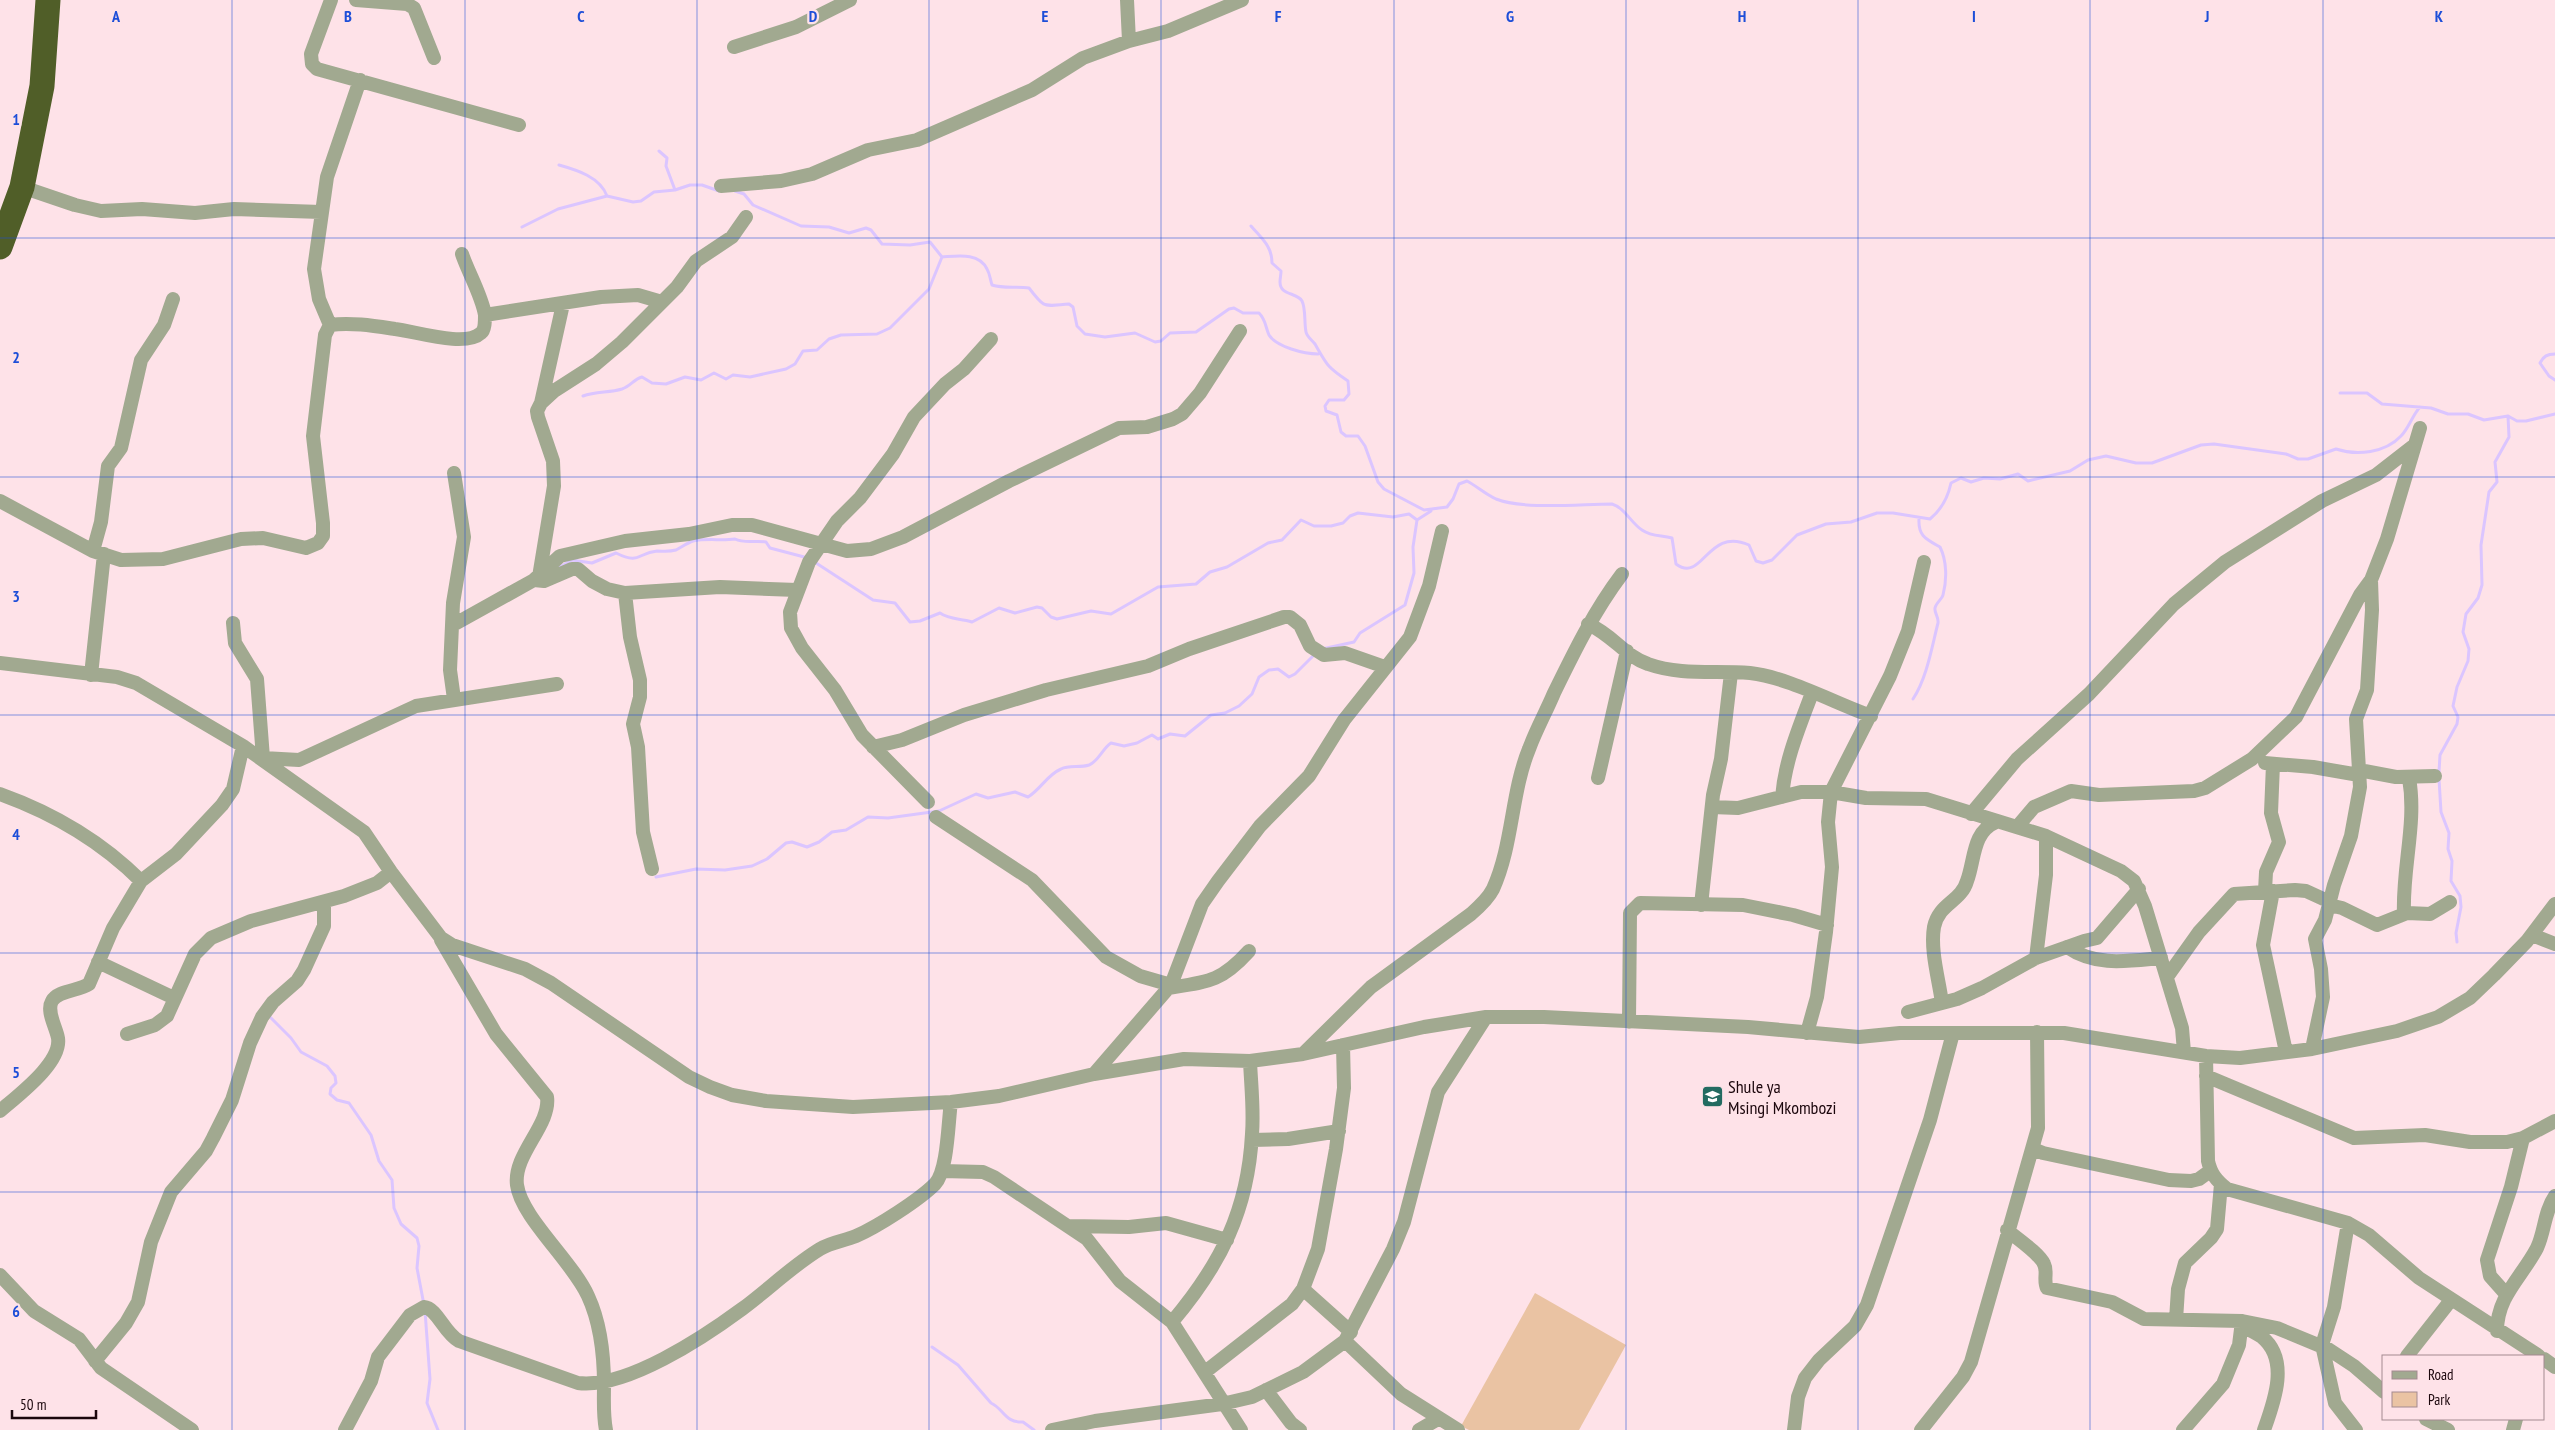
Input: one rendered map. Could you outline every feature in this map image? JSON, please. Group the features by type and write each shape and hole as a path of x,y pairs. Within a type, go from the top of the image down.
{"highway":[{"path":"0,247 22,186 42,86 48,0"}],"street":[{"path":"331,0 311,54 312,64 323,71 519,125"},
{"path":"356,0 407,4 414,8 434,58"},
{"path":"734,47 796,27 850,0"},
{"path":"1127,0 1129,41"},
{"path":"721,186 781,180 812,174 868,150 917,140 1026,93 1082,58 1129,41 1168,31 1237,1"},
{"path":"0,501 98,553 121,560 162,559 241,538 263,538 306,548 318,543 322,536 323,523 313,436 325,336 330,325 319,299 314,269 327,177 360,80"},
{"path":"22,186 75,205 101,211 142,209 195,214 234,209 321,212"},
{"path":"541,403 554,391 596,364 662,302 696,261 732,237 746,217"},
{"path":"330,325 395,328 434,338 468,338 481,334 484,330 485,315 462,254"},
{"path":"485,315 601,297 638,296 662,302"},
{"path":"91,675 100,612 98,553 100,522 108,466 121,448 141,360 164,325 174,299"},
{"path":"537,578 554,486 553,462 537,411 541,403 563,304"},
{"path":"453,625 537,578 560,556 570,552 625,541 689,534 732,525 766,528 847,551 871,549 903,537 1009,481 1120,428 1147,427 1173,419 1182,414 1200,393 1240,331"},
{"path":"928,802 873,747 848,716 835,690 808,657 791,628 790,612 809,562 837,521 860,498 893,454 914,418 944,384 964,368 991,339"},
{"path":"2017,827 2034,807 2071,791 2109,795 2194,791 2204,788 2247,762 2280,735 2296,717 2356,603 2371,580 2387,539 2413,446 2420,428"},
{"path":"1971,814 2017,759 2089,694 2174,604 2225,562 2322,501 2376,475 2413,446"},
{"path":"454,473 464,537 453,603 450,670 454,699"},
{"path":"1094,1074 1170,986 1202,904 1260,826 1309,776 1344,720 1410,637 1420,614 1442,531"},
{"path":"1807,1033 1817,997 1827,925 1832,867 1828,822 1831,792 1871,716 1908,631 1924,562"},
{"path":"537,578 544,581 564,571 578,569 592,581 607,589 626,593 720,587 797,590"},
{"path":"1303,1054 1371,987 1484,903 1493,889 1502,860 1519,776 1529,747 1588,624 1622,574"},
{"path":"2312,1049 2323,997 2321,969 2315,939 2351,836 2360,787 2356,719 2367,690 2372,610 2371,580"},
{"path":"626,593 630,637 640,680 640,697 633,724 640,766 643,832 652,869"},
{"path":"873,747 902,740 964,715 1046,690 1148,666 1189,649 1284,617 1290,617 1300,625 1310,646 1324,655 1345,653 1385,667"},
{"path":"233,624 235,643 256,679 263,758"},
{"path":"1588,624 1611,636 1627,651 1646,664 1677,672 1750,673 1769,677 1871,716"},
{"path":"1598,778 1627,651"},
{"path":"0,663 116,677 136,683 263,758 364,832 440,938 496,1034 547,1096 547,1108 518,1166 516,1184 523,1203 574,1270 588,1294 599,1323 606,1430"},
{"path":"1701,905 1712,807 1721,759 1731,673"},
{"path":"263,758 299,760 416,706 557,684"},
{"path":"1782,797 1784,777 1791,747 1812,693"},
{"path":"0,1110 39,1077 54,1056 58,1040 50,1010 51,1002 56,996 82,989 89,984 97,970 98,962 113,928 141,881 176,854 222,805 233,789 243,746"},
{"path":"2247,762 2313,767 2409,778 2435,776"},
{"path":"2273,764 2271,814 2279,842 2266,872 2269,891 2263,944 2286,1052"},
{"path":"2404,914 2406,853 2412,819 2409,778"},
{"path":"1712,807 1738,808 1801,792 1831,792 1866,798 1926,799 2046,836 2121,871 2129,876 2139,889 2182,1028 2184,1052"},
{"path":"0,794 62,821 86,835 141,881"},
{"path":"936,817 1032,880 1106,957 1140,976 1170,986 1202,984 1225,974 1249,951"},
{"path":"1942,1004 1934,929 1937,915 1964,888 1981,833 1989,824 1996,822"},
{"path":"2036,958 2046,875 2046,836"},
{"path":"128,1034 156,1025 167,1016 195,954 211,938 250,920 344,896 376,882 391,872"},
{"path":"1908,1012 1942,1004 1982,988 2036,958 2100,936 2139,889"},
{"path":"2167,977 2199,932 2230,898 2238,893 2306,891 2373,924 2383,924 2404,914 2430,914 2450,902"},
{"path":"95,1361 126,1323 138,1302 151,1242 171,1192 206,1151 213,1138 232,1100 250,1043 262,1017 273,1002 297,981 304,970 324,926 324,902"},
{"path":"1629,1022 1630,913 1640,904 1743,904 1827,925"},
{"path":"440,938 452,945 525,969 551,983 689,1077 732,1095 766,1101 839,1106 951,1102 1055,1085 1094,1074 1184,1059 1250,1062 1303,1054 1424,1027 1486,1017 1544,1017 1748,1027 1859,1037 1900,1033 2064,1033 2206,1056 2240,1058 2312,1049 2397,1031 2438,1017 2470,998 2532,935 2555,904"},
{"path":"2532,935 2555,944"},
{"path":"2068,947 2084,958 2095,960 2123,961 2161,958"},
{"path":"98,962 174,998"},
{"path":"1052,1430 1096,1421 1222,1404 1252,1397 1302,1372 1348,1336 1393,1249 1404,1222 1438,1092 1486,1017"},
{"path":"1921,1430 1964,1377 1970,1362 2007,1230 2033,1149 2038,1128 2037,1032"},
{"path":"1794,1430 1798,1397 1805,1378 1819,1360 1855,1326 1867,1306 1930,1120 1953,1033"},
{"path":"1205,1372 1292,1304 1303,1289 1318,1249 1339,1131 1344,1088 1343,1045"},
{"path":"2206,1056 2210,1171 2221,1184 2227,1188 2348,1223 2369,1235 2419,1278 2535,1355"},
{"path":"1172,1322 1211,1273 1238,1215 1247,1177 1252,1140 1250,1062"},
{"path":"2206,1076 2354,1138 2425,1135 2470,1142 2507,1142 2523,1138 2555,1121"},
{"path":"345,1430 371,1381 378,1357 410,1315 424,1307 432,1310 446,1330 459,1340 572,1382 590,1385 635,1373 710,1331 819,1250 856,1236 905,1206 936,1182 942,1171 951,1102"},
{"path":"1252,1140 1288,1139 1339,1131"},
{"path":"2506,1294 2490,1276 2487,1260 2511,1187 2523,1138"},
{"path":"2033,1149 2043,1153 2169,1180 2191,1181 2199,1179 2210,1171"},
{"path":"942,1171 983,1172 1004,1182 1013,1192 1087,1239 1120,1281 1172,1322 1205,1372 1222,1404 1241,1430"},
{"path":"2176,1320 2178,1288 2186,1263 2211,1238 2217,1229 2221,1184"},
{"path":"2497,1331 2497,1317 2506,1294 2537,1248 2548,1209 2555,1196"},
{"path":"1069,1226 1130,1227 1166,1223 1227,1240"},
{"path":"2348,1223 2334,1308 2322,1346 2335,1403 2356,1430"},
{"path":"2007,1230 2041,1259 2045,1268 2044,1281 2047,1288 2112,1302 2126,1307 2144,1319 2241,1323 2277,1328 2322,1346 2354,1366 2382,1390"},
{"path":"0,1275 34,1311 80,1339 95,1361 118,1381 192,1430"},
{"path":"1303,1289 1401,1394 1458,1430"},
{"path":"2408,1355 2451,1300"},
{"path":"2183,1430 2223,1384 2233,1364 2241,1323"},
{"path":"2241,1323 2262,1338 2278,1362 2276,1383 2264,1430"},
{"path":"1266,1390 1291,1423 1300,1430"},
{"path":"1419,1430 1438,1419"},
{"path":"2428,1420 2448,1430"}],"green space":[{"path":"1535,1293 1626,1345 1579,1430 1469,1430 1461,1426"}],"waterway":[{"path":"659,151 667,158 666,166 675,190"},
{"path":"559,165 587,175 604,189 607,196"},
{"path":"522,227 558,209 607,196 633,202 641,201 654,192 675,190 690,185 702,185 719,191"},
{"path":"735,191 744,194 753,205 801,226 829,227 849,233 866,228 871,230 882,244 910,245 930,242 942,257"},
{"path":"1251,226 1268,247 1272,263 1281,271 1280,282 1283,290 1300,298 1302,301 1307,335 1328,365 1348,381 1349,394 1344,400 1329,400 1325,406 1326,411 1337,415 1341,432 1346,436 1358,436 1365,446 1378,482 1384,489 1424,510 1447,507 1453,499 1459,484 1467,481 1492,497 1508,502 1553,506 1612,504 1621,509 1638,527 1646,532 1672,538 1676,564 1685,568 1693,567 1715,548 1724,543 1735,541 1749,545 1756,561 1763,563 1772,560 1797,535 1826,524 1851,522 1877,513 1893,513 1930,519 1944,503 1951,483 1961,478 1971,482 1984,478 2000,479 2018,474 2028,481 2070,471 2088,460 2106,456 2136,463 2152,463 2201,445 2214,444 2286,454 2298,459 2308,459 2336,449 2370,452 2387,446 2401,436 2420,407"},
{"path":"942,257 973,257 979,260 987,269 992,285 1029,288 1038,300 1045,305 1069,304 1073,307 1077,326 1085,334 1105,337 1135,333 1155,342 1161,341 1170,333 1196,332 1229,309 1234,308 1243,313 1259,313 1269,335 1278,343 1306,353 1318,354"},
{"path":"583,396 622,389 642,377 652,383 666,384 685,377 701,380 714,373 726,379 733,375 750,377 786,369 795,364 803,351 817,350 829,339 841,335 877,334 890,328 929,289 942,257"},
{"path":"2555,354 2546,356 2540,363 2549,376 2555,380"},
{"path":"2340,393 2367,393 2382,404 2431,408 2448,414 2468,414 2484,420 2508,416 2517,421 2526,421 2555,414"},
{"path":"2439,772 2440,755 2457,724 2458,717 2453,706 2457,687 2468,661 2469,649 2463,632 2466,614 2478,598 2482,585 2481,545 2489,492 2497,482 2495,462 2509,437 2508,416"},
{"path":"1322,649 1354,642 1360,633 1405,605 1414,573 1413,547 1417,520 1431,511"},
{"path":"813,561 873,600 895,603 910,622 920,621 940,613 948,617 972,622 999,608 1015,613 1037,607 1042,608 1051,617 1057,619 1091,611 1111,614 1158,587 1196,584 1210,572 1227,567 1268,543 1282,540 1301,520 1314,526 1331,526 1343,523 1350,516 1358,513 1393,517 1409,514 1417,520"},
{"path":"1913,699 1922,682 1928,662 1938,623 1935,608 1943,595 1946,577 1944,558 1940,547 1924,536 1920,529 1919,519"},
{"path":"558,568 572,560 592,563 616,553 634,558 650,552 676,550 693,541 704,540 735,539 766,542 770,548 808,558"},
{"path":"656,877 696,869 725,870 752,866 767,859 786,843 792,842 807,847 819,842 832,832 846,830 868,817 888,818 939,811 976,794 988,798 1015,792 1028,797 1061,769 1089,765 1111,743 1124,746 1137,743 1152,735 1158,739 1170,734 1185,736 1211,715 1225,713 1239,706 1252,694 1259,677 1269,670 1278,669 1289,677 1295,674 1315,654"},
{"path":"2439,779 2441,812 2449,833 2448,849 2452,861 2451,881 2460,896 2461,907 2456,933 2457,942"},
{"path":"269,1016 291,1038 301,1052 327,1066 335,1076 336,1083 331,1088 330,1094 337,1100 349,1103 371,1135 379,1161 392,1180 394,1208 401,1224 417,1238 419,1246 417,1268 424,1305"},
{"path":"425,1311 430,1379 427,1403 438,1430"},
{"path":"932,1347 958,1365 991,1403 1008,1418 1017,1422 1023,1422 1034,1430"}],"place":[{"name":"Shule ya Msingi Mkombozi","path":"1712,1097"}]}
